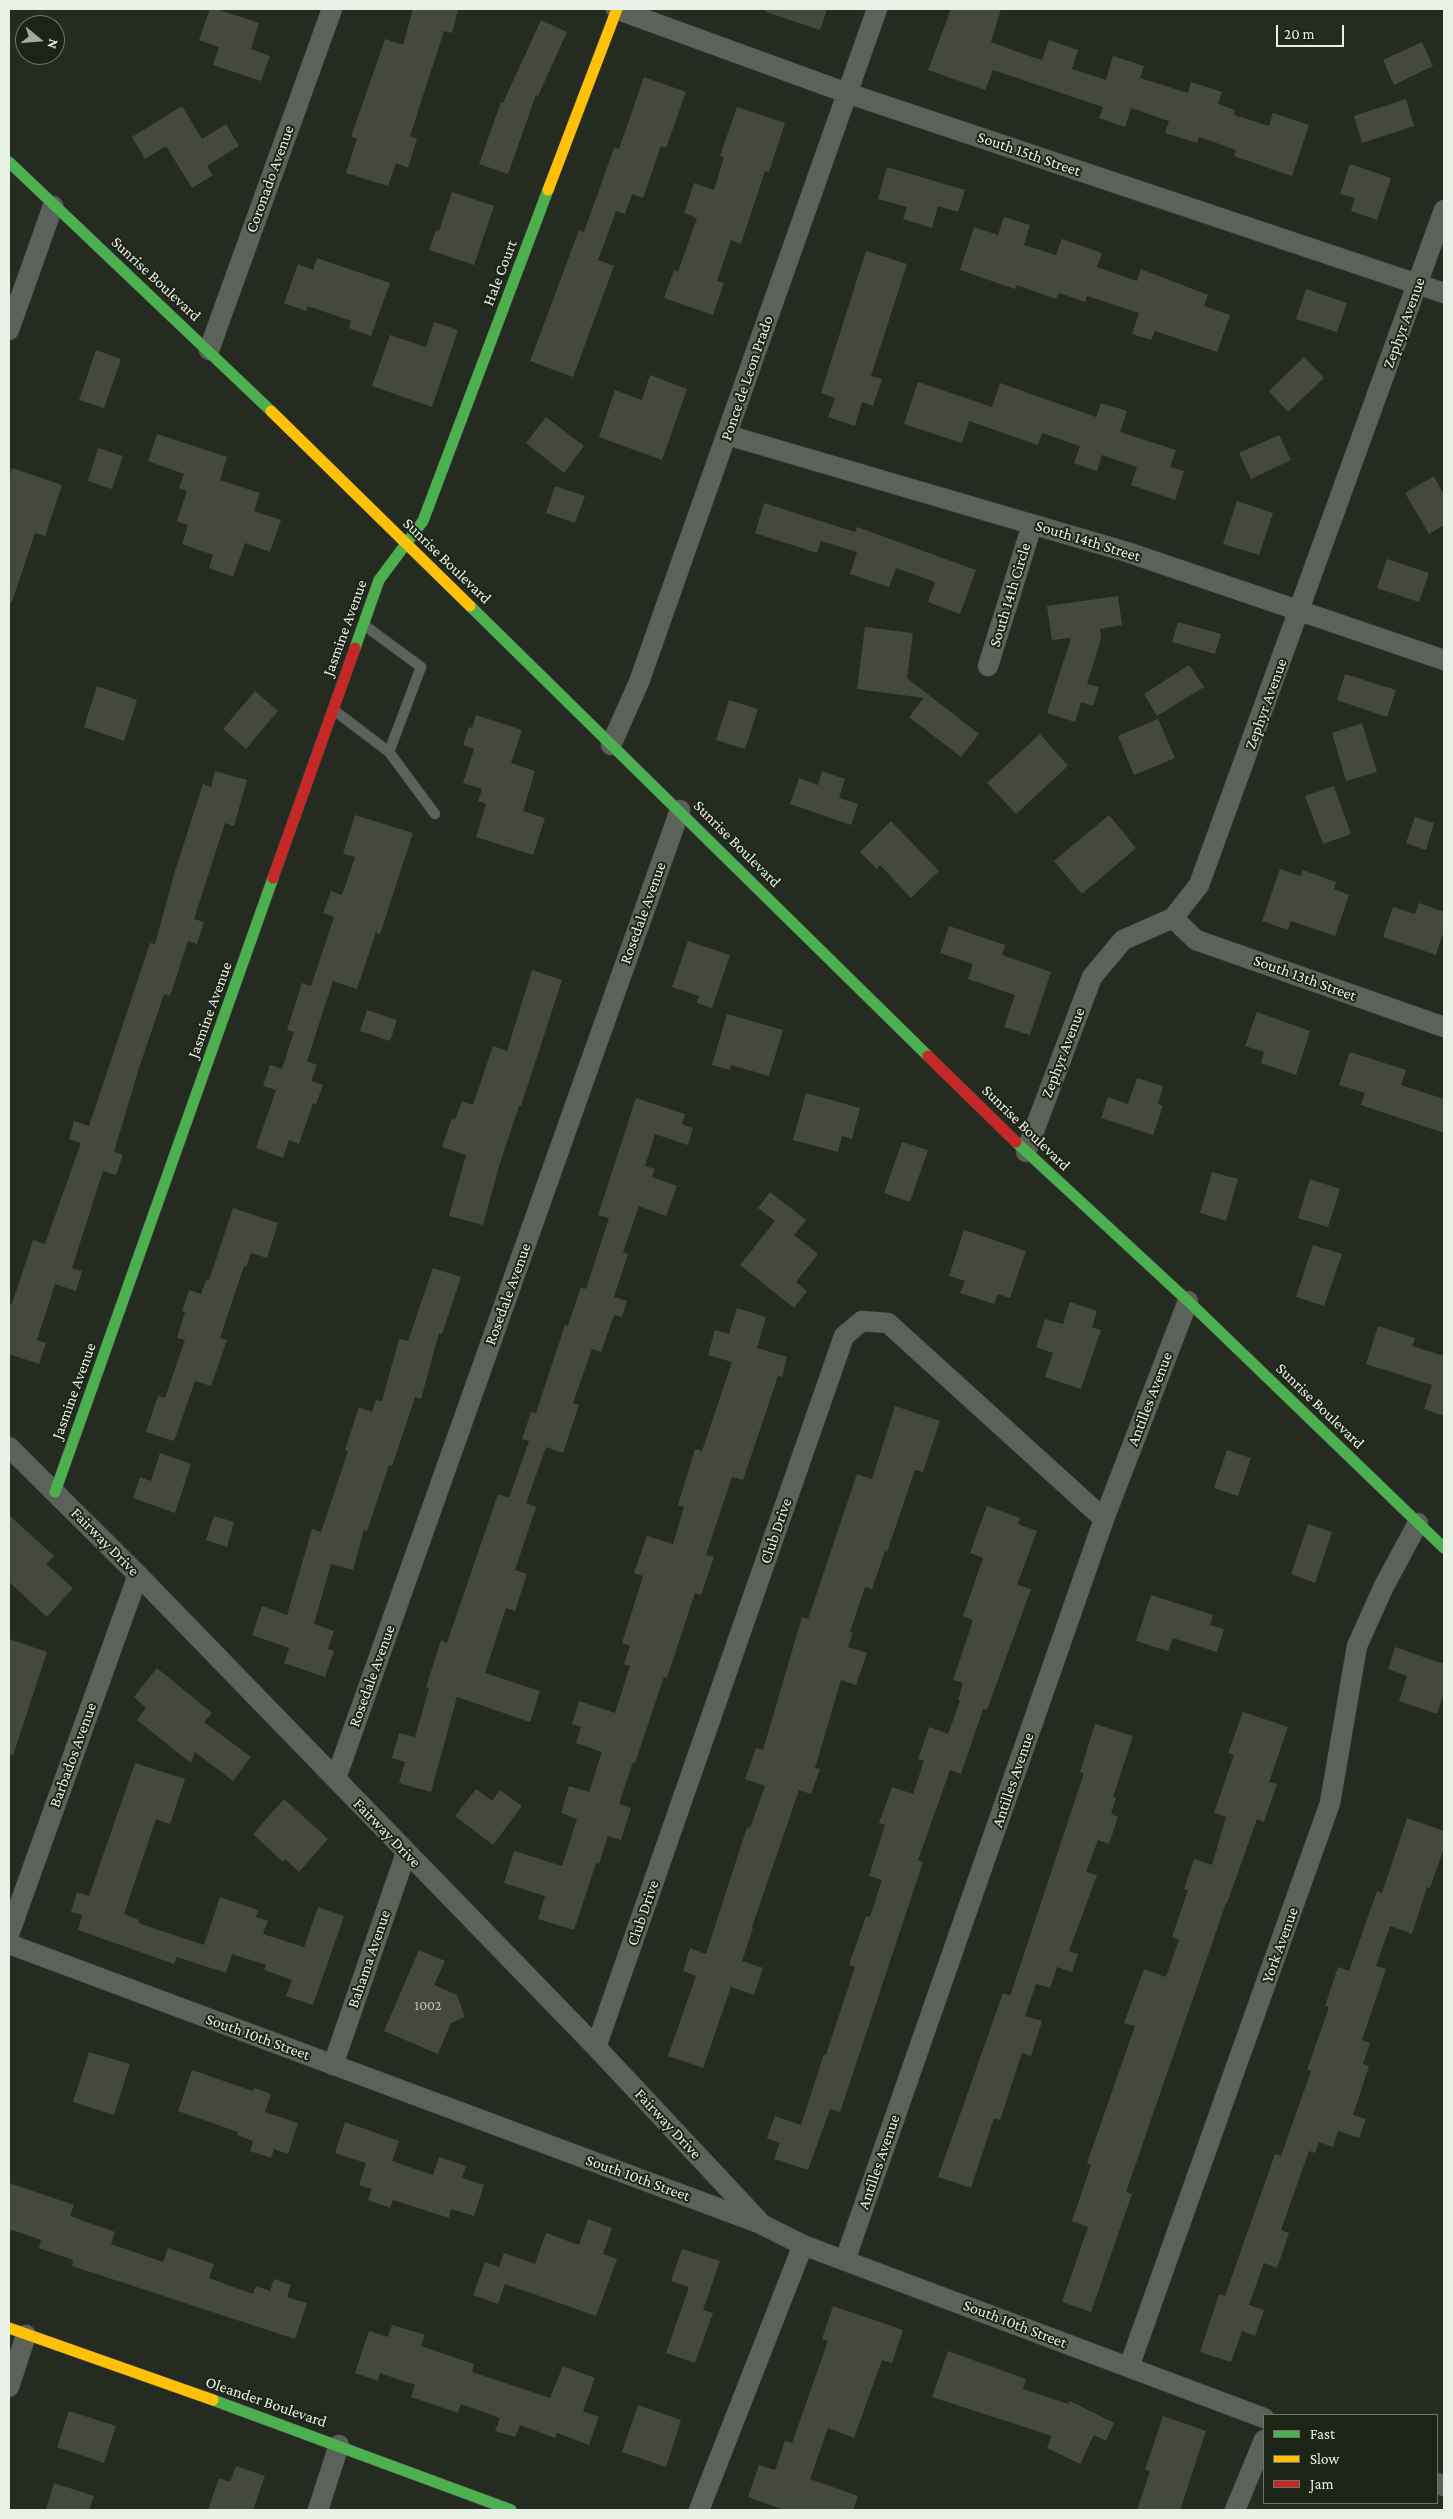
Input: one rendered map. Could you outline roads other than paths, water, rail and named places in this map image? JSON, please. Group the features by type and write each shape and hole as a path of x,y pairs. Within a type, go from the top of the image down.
{"street":[{"name":"Coronado Avenue","path":"209,350 332,9"},
{"name":"South 15th Street","path":"617,9 848,93 1444,293"},
{"name":"Hale Court","path":"407,545 423,521 617,9"},
{"name":"Ponce de Leon Prado","path":"611,745 639,682 877,9"},
{"name":"Sunrise Boulevard","path":"9,162 52,206 209,350 611,745 680,810 1026,1152 1188,1301 1444,1548"},
{"path":"9,330 52,206"},
{"name":"Zephyr Avenue","path":"1026,1152 1092,977 1124,940 1173,918 1200,885 1444,210"},
{"name":"South 14th Street","path":"727,435 1127,552 1444,660"},
{"name":"South 14th Circle","path":"988,666 1032,525"},
{"name":"Jasmine Avenue","path":"55,1492 379,580 407,545"},
{"name":"Rosedale Avenue","path":"336,1778 680,810"},
{"name":"South 13th Street","path":"1173,918 1196,940 1444,1027"},
{"name":"Antilles Avenue","path":"844,2260 1104,1519 1188,1301"},
{"name":"Club Drive","path":"596,2047 844,1336 862,1321 888,1323 1104,1519"},
{"name":"Fairway Drive","path":"9,1447 138,1575 336,1778 406,1853 596,2047 761,2224"},
{"name":"York Avenue","path":"1130,2367 1330,1803 1357,1646 1384,1586 1418,1523"},
{"name":"Barbados Avenue","path":"9,1934 138,1575"},
{"name":"Bahama Avenue","path":"333,2065 406,1853"},
{"name":"South 10th Street","path":"9,1944 761,2224 803,2245 1263,2418"},
{"path":"699,2510 803,2245"},
{"path":"9,2387 17,2331"},
{"name":"Oleander Boulevard","path":"17,2331 339,2445 511,2510"},
{"path":"1235,2510 1263,2442"},
{"path":"318,2510 339,2445"}],"lane":[{"path":"363,624 421,667 389,752"},
{"path":"333,710 389,752 434,814"}]}
